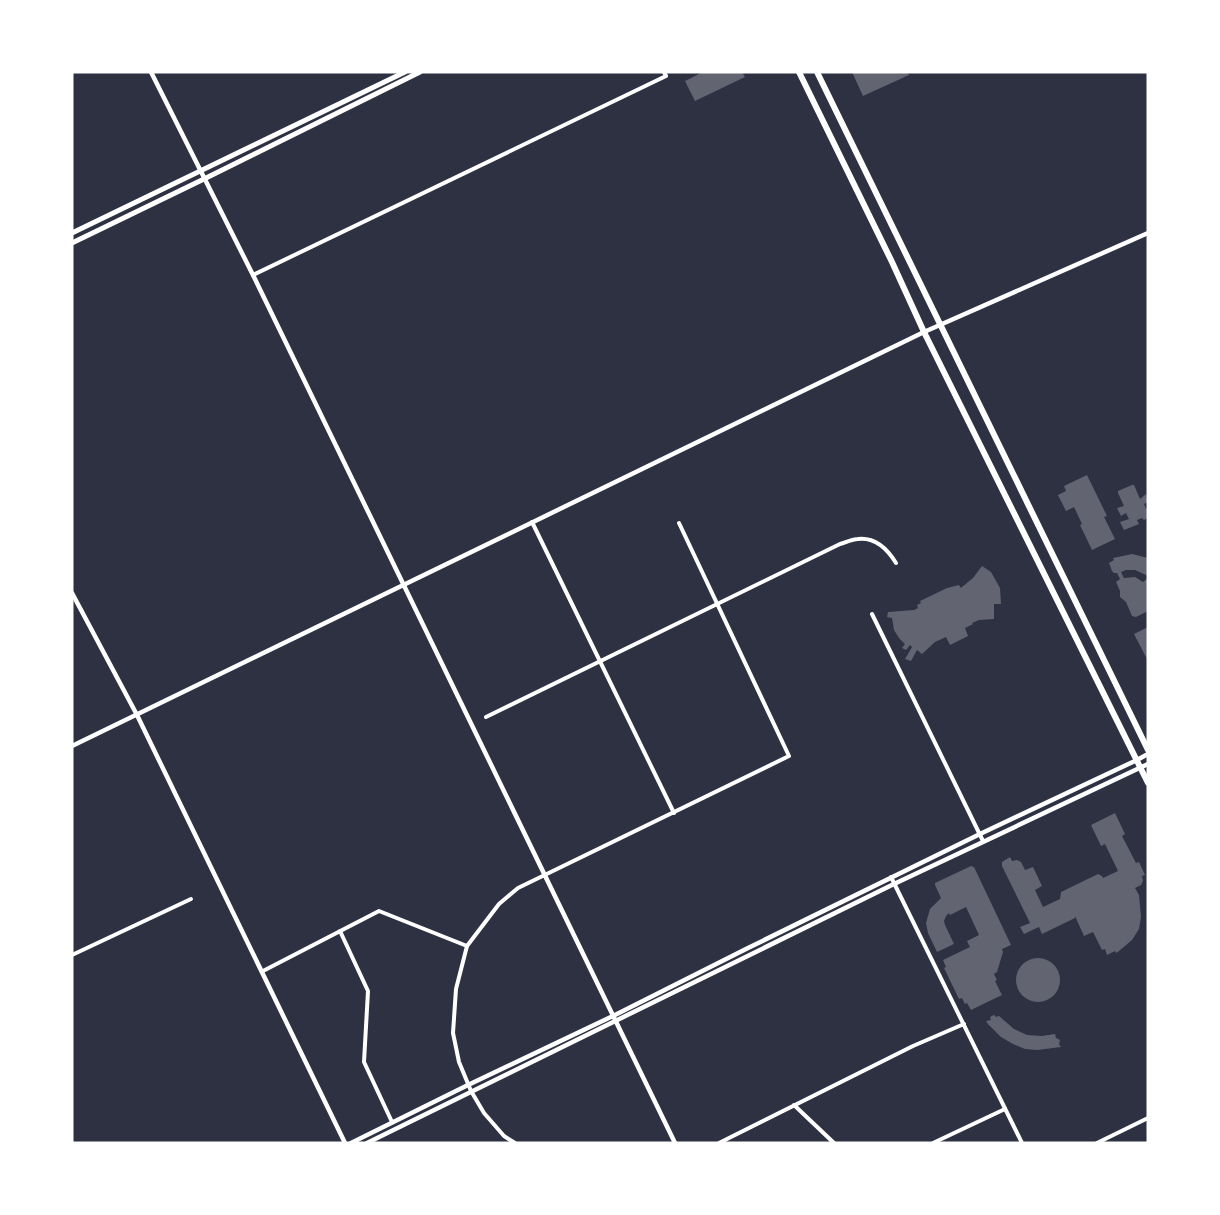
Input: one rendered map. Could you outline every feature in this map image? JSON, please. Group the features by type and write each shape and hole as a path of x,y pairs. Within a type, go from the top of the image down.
{"main road":[{"path":"72,233 405,72"},
{"path":"72,243 420,72"},
{"path":"799,72 924,332 1148,783"},
{"path":"817,72 1148,752"}],"street":[{"path":"151,72 253,275 675,1143"},
{"path":"253,275 666,76 664,72"},
{"path":"72,746 924,332 1148,233"},
{"path":"532,522 674,813"},
{"path":"515,1143 504,1136 484,1113 468,1085 459,1062 453,1033 456,989 467,945 499,904 518,888 789,756 679,523"},
{"path":"486,717 840,544 859,539 876,542 897,563"},
{"path":"72,593 137,715 345,1143"},
{"path":"872,614 983,841"},
{"path":"351,1143 468,1085 614,1019 983,841 1139,764 1148,752"},
{"path":"367,1143 980,834 1139,764 1148,764"},
{"path":"891,878 1022,1143"},
{"path":"72,956 191,899"},
{"path":"263,971 379,911 467,945"},
{"path":"340,931 368,992 363,1062 392,1122"},
{"path":"719,1143 913,1046 964,1024"},
{"path":"794,1104 834,1143"},
{"path":"933,1143 1005,1109"},
{"path":"1097,1143 1148,1118"}],"building":[{"path":"703,72 742,72 745,77 695,101 685,81"},
{"path":"852,72 907,72 909,75 863,96"},
{"path":"1087,475 1107,516 1104,517 1115,539 1092,550 1074,507 1066,511 1058,495 1066,491 1064,486"},
{"path":"1132,485 1140,499 1146,494 1148,502 1144,504 1146,509 1148,508 1148,518 1137,520 1139,524 1124,530 1120,522 1129,519 1126,513 1121,516 1117,508 1124,506 1118,491"},
{"path":"1132,554 1148,558 1148,576 1135,570 1121,572 1124,578 1135,577 1143,582 1148,578 1148,611 1136,617 1132,616 1126,602 1120,597 1116,582 1120,579 1117,573 1112,571 1109,563 1114,560 1113,558"},
{"path":"982,566 991,572 1000,588 1001,604 994,604 994,619 972,623 965,628 968,636 950,645 946,637 935,642 922,654 917,650 911,661 905,659 912,647 910,645 906,650 902,648 905,644 894,630 892,618 887,617 888,612 914,610 918,608 920,601 947,588 959,585 961,588"},
{"path":"1148,627 1148,661 1134,634"},
{"path":"1115,813 1125,834 1122,836 1145,875 1142,876 1141,885 1135,888 1139,895 1141,917 1139,929 1132,940 1116,953 1115,951 1107,955 1093,932 1084,936 1075,916 1042,934 1039,927 1024,934 1020,927 1030,923 1002,862 1010,857 1012,861 1021,862 1025,870 1033,867 1042,886 1035,890 1043,907 1060,899 1061,892 1098,874 1103,878 1118,871 1105,844 1101,846 1091,825"},
{"path":"971,866 974,867 1011,945 1002,949 997,972 994,974 1002,995 971,1010 962,998 959,999 944,968 946,967 943,960 970,947 967,941 979,935 966,907 946,916 945,925 954,944 937,952 926,923 930,909 941,898 935,883"},
{"path":"1038,958 1054,964 1060,980 1054,996 1038,1002 1022,996 1016,980 1022,964"},
{"path":"994,1015 1027,1035 1055,1034 1060,1040 1061,1047 1037,1050 1025,1049 1013,1044 1001,1037 986,1021 991,1020 990,1017"}]}
